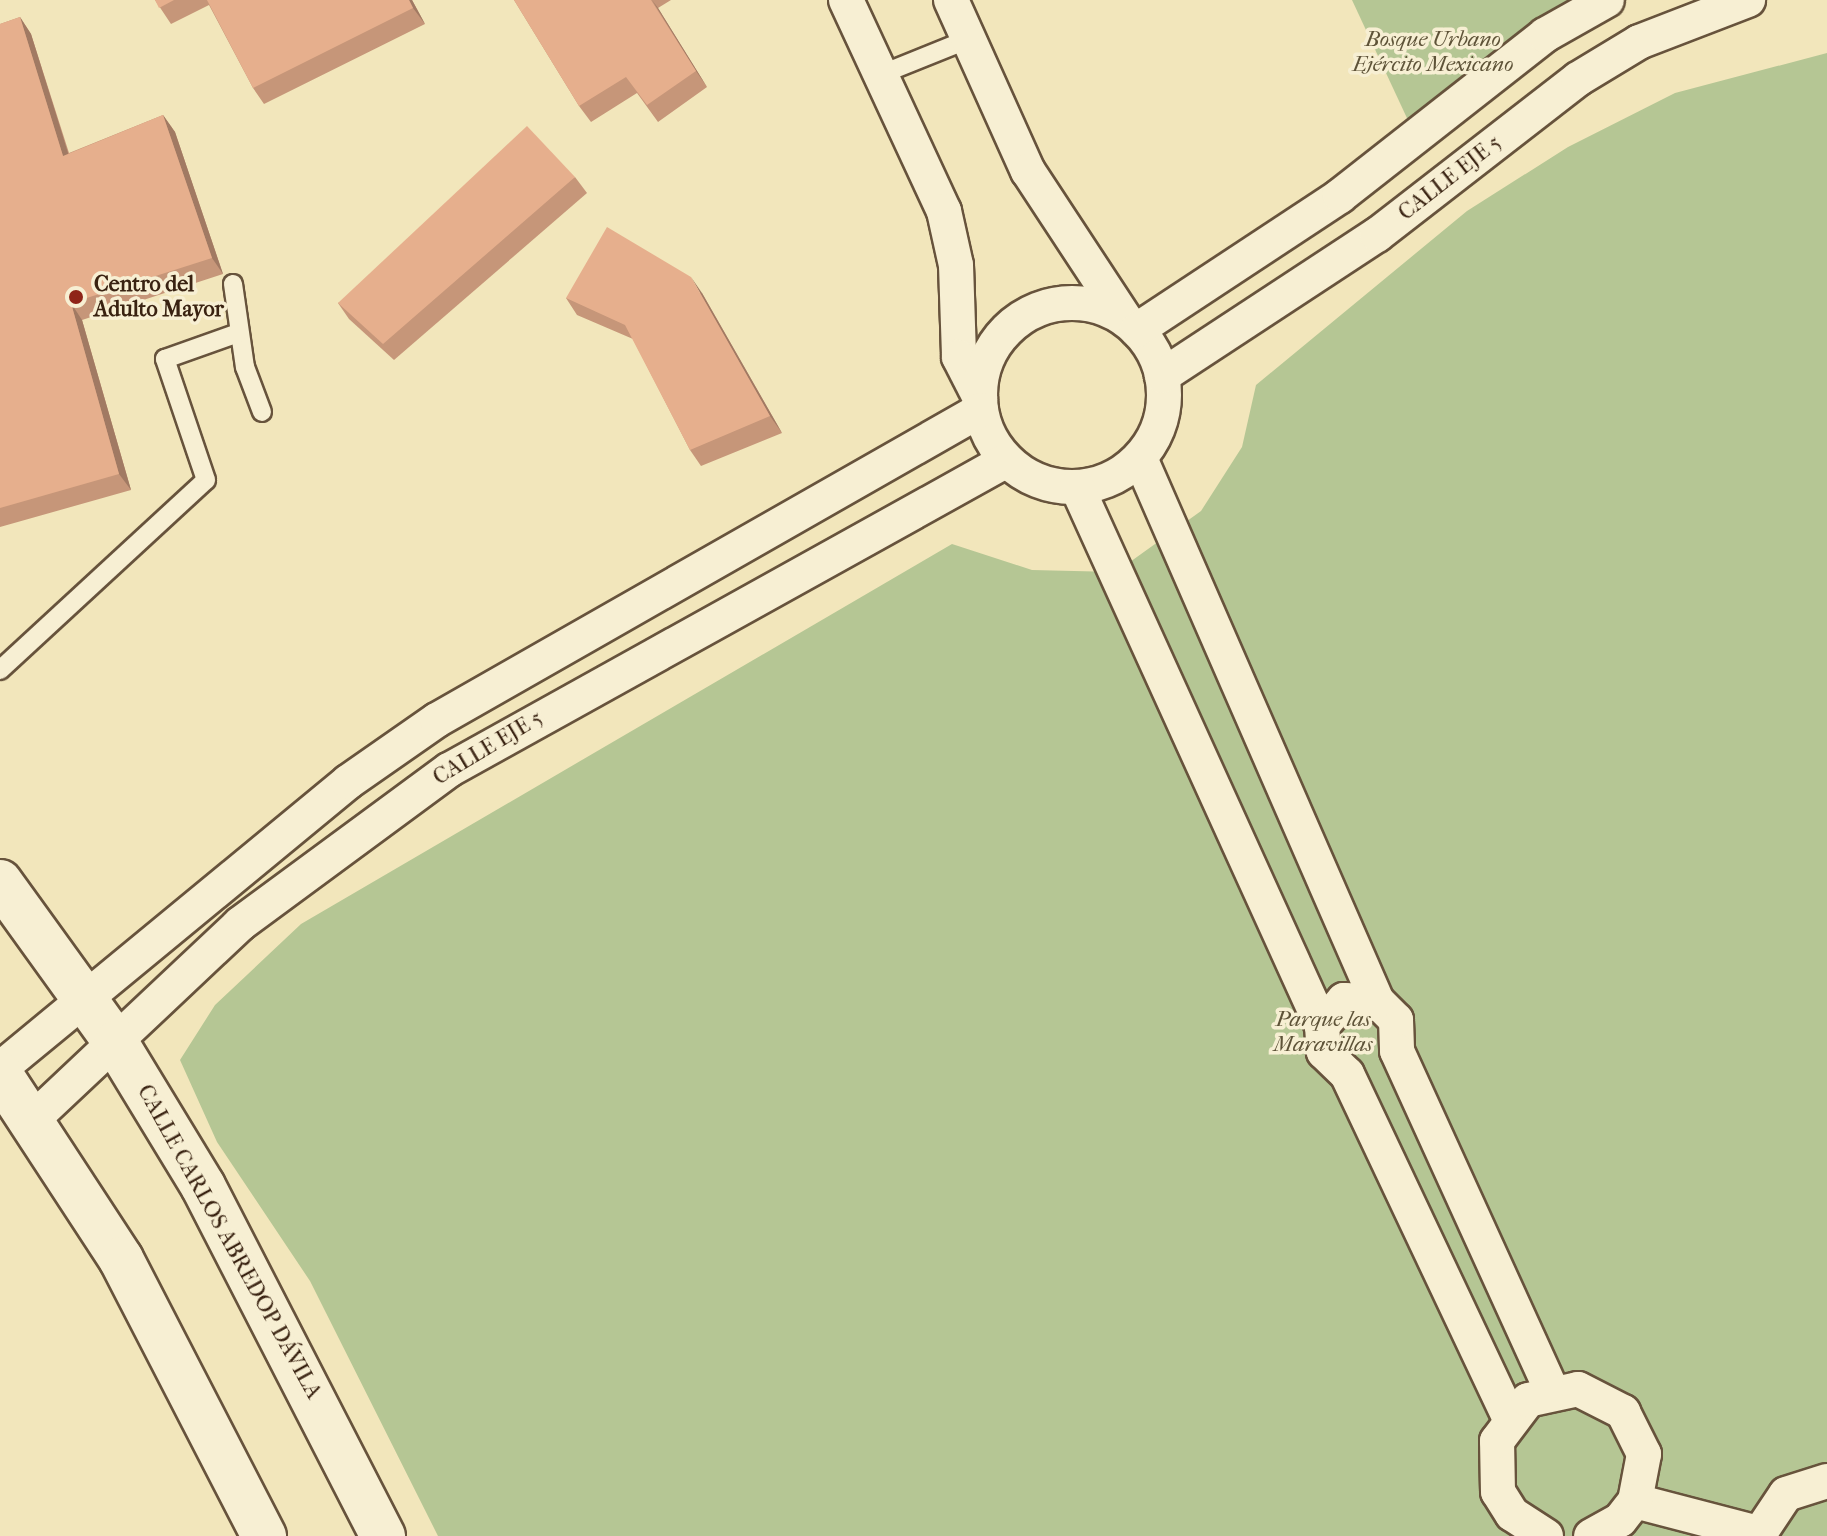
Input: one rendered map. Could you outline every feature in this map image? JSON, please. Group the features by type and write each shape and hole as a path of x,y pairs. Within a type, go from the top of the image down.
{"main road":[{"name":"CALLE CARLOS ABREDOP DÁVILA","path":"0,882 116,1043 203,1186 383,1536"},
{"path":"0,1071 121,1259 264,1536"}],"street":[{"path":"846,0 944,211 956,265 959,357 1007,460 1040,480 1077,487 1122,473 1140,458 1156,434 1162,376 1028,171 951,0"},
{"path":"1131,325 1340,196 1545,35 1607,0"},
{"name":"CALLE EJE 5","path":"1162,376 1377,235 1578,79 1639,42 1748,0"},
{"path":"0,1071 84,996 348,782 437,720 981,404 996,343 1042,308 1099,307 1131,325"},
{"path":"1140,458 1377,1001 1396,1020 1397,1051 1552,1391"},
{"name":"CALLE EJE 5","path":"30,1122 240,924 449,770 1007,460"},
{"path":"1077,487 1322,1026 1324,1052 1347,1074 1509,1417"},
{"path":"1322,1026 1344,1000 1377,1001"},
{"path":"1347,1074 1377,1072 1397,1051"},
{"path":"1535,1534 1498,1492 1493,1466 1509,1417 1552,1391 1578,1389 1623,1412 1644,1454 1635,1501 1598,1535"},
{"path":"1635,1501 1758,1535 1786,1494 1827,1481"}],"lane":[{"path":"882,74 969,39"},
{"path":"233,284 238,333 262,412"},
{"path":"0,670 206,480 165,359 238,333"}],"green space":[{"name":"Bosque Urbano Ejército Mexicano","path":"1352,0 1605,0 1413,131"},
{"name":"Parque las Maravillas","path":"1827,53 1827,1536 438,1536 310,1281 217,1142 180,1060 215,1005 301,924 952,544 1032,570 1116,572 1201,511 1242,447 1256,385 1467,211 1568,147 1675,93"}],"building":[{"path":"155,0 174,0 159,8"},
{"path":"207,0 409,0 413,8 253,88"},
{"path":"514,0 651,0 696,71 647,105 626,77 579,106"},
{"name":"Centro del Adulto Mayor","path":"20,17 63,156 163,115 212,258 71,303 119,474 0,508 0,24"},
{"path":"527,126 575,177 383,344 338,303"},
{"path":"607,227 691,277 770,416 690,450 625,325 566,298"}],"place":[{"name":"Centro del Adulto Mayor","path":"76,297"}]}
